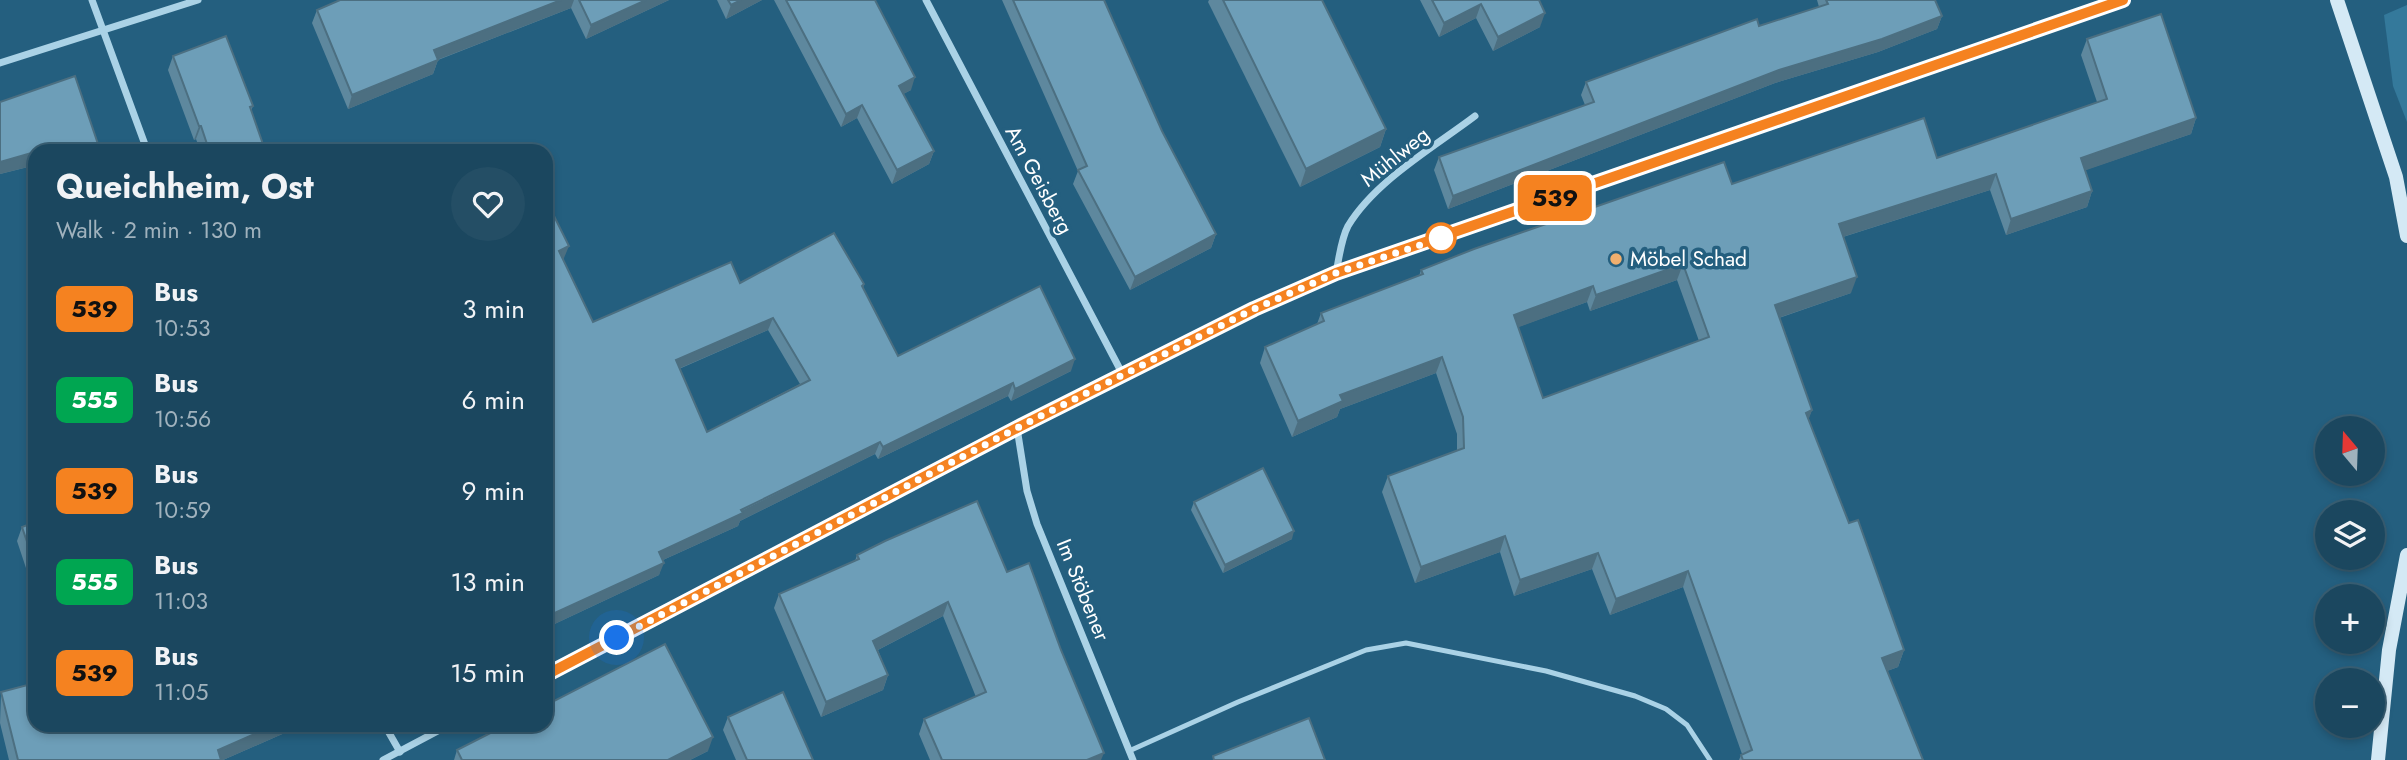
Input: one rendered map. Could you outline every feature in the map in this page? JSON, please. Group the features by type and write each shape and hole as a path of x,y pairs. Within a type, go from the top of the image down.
{"street":[{"path":"92,0 145,144"},
{"path":"0,63 198,0"},
{"name":"Am Geisberg","path":"926,0 1123,376"},
{"path":"553,671 1017,428 1254,309 1336,273 2123,0"},
{"path":"2337,0 2396,177 2407,236"},
{"name":"Mühlweg","path":"1336,273 1347,228 1366,203 1389,181 1475,116"},
{"name":"Im Stöbener","path":"1017,428 1027,491 1037,524 1133,760"},
{"path":"2378,760 2389,650 2407,555"},
{"path":"389,732 400,752"},
{"path":"383,760 437,732"}],"lane":[{"path":"1129,751 1238,702 1366,650 1406,643 1546,671 1635,696 1666,709 1687,726 1710,760"}],"shaded area":[{"path":"2407,5 2407,122 2393,86 2384,15"}],"building":[{"path":"340,0 561,0 434,50 438,60 352,95 317,10"},
{"path":"579,0 646,0 591,25"},
{"path":"728,0 741,0 731,5"},
{"path":"786,0 875,0 915,77 899,86 934,151 897,170 862,105 846,114"},
{"path":"1013,0 1104,0 1162,131 1216,234 1135,277 1078,170 1087,166"},
{"path":"1223,0 1322,0 1386,129 1306,169"},
{"path":"1432,0 1539,0 1545,13 1498,37 1481,4 1444,23"},
{"path":"1826,0 1935,0 1942,16 1882,39 1779,70 1453,196 1439,157 1594,102 1586,82 1757,19 1759,26 1828,4"},
{"path":"2161,14 2196,118 2081,158 2092,191 2011,219 1996,174 1839,224 1857,277 1775,305 1812,410 1806,413 1849,523 1858,520 1904,650 1882,658 1923,760 1743,760 1741,755 1752,750 1688,571 1616,599 1598,553 1520,580 1505,536 1421,567 1388,476 1464,448 1463,417 1442,357 1340,395 1343,401 1298,421 1265,347 1324,321 1321,313 1423,274 1421,270 1724,162 1732,184 1924,118 1937,158 2107,99 2087,39","holes":["1683,264 1709,337 1543,398 1514,315 1593,286 1596,295"]},
{"path":"226,36 253,106 250,107 263,144 207,144 173,56"},
{"path":"75,76 98,144 28,144 28,154 0,162 0,102"},
{"path":"553,214 569,246 559,251 593,322 731,262 740,283 834,233 864,284 862,286 898,356 1040,286 1075,359 1015,389 1013,383 883,447 880,442 741,510 743,513 659,552 664,563 553,614","holes":["773,318 810,380 707,432 676,360"]},
{"path":"1263,468 1294,531 1225,565 1194,502"},
{"path":"977,501 1007,572 1029,563 1061,650 1104,753 1087,760 942,760 924,719 986,692 948,602 873,641 888,675 826,702 779,594 859,559 857,555 885,541"},
{"path":"28,525 28,545 22,527"},
{"path":"665,644 713,737 668,760 462,760 457,750 492,732 553,732 553,701"},
{"path":"28,685 28,732 259,732 218,750 221,760 18,760 1,692"},
{"path":"783,692 813,760 747,760 728,717"},
{"path":"1309,718 1325,760 1214,760 1213,756"}],"bus line":[{"name":"539","path":"553,671 1017,428 1254,309 1336,273 2123,0"}],"place":[{"name":"Möbel Schad","path":"1616,259"}],"route":[{"path":"617,638 1017,428 1254,309 1336,273 1441,238"}]}
